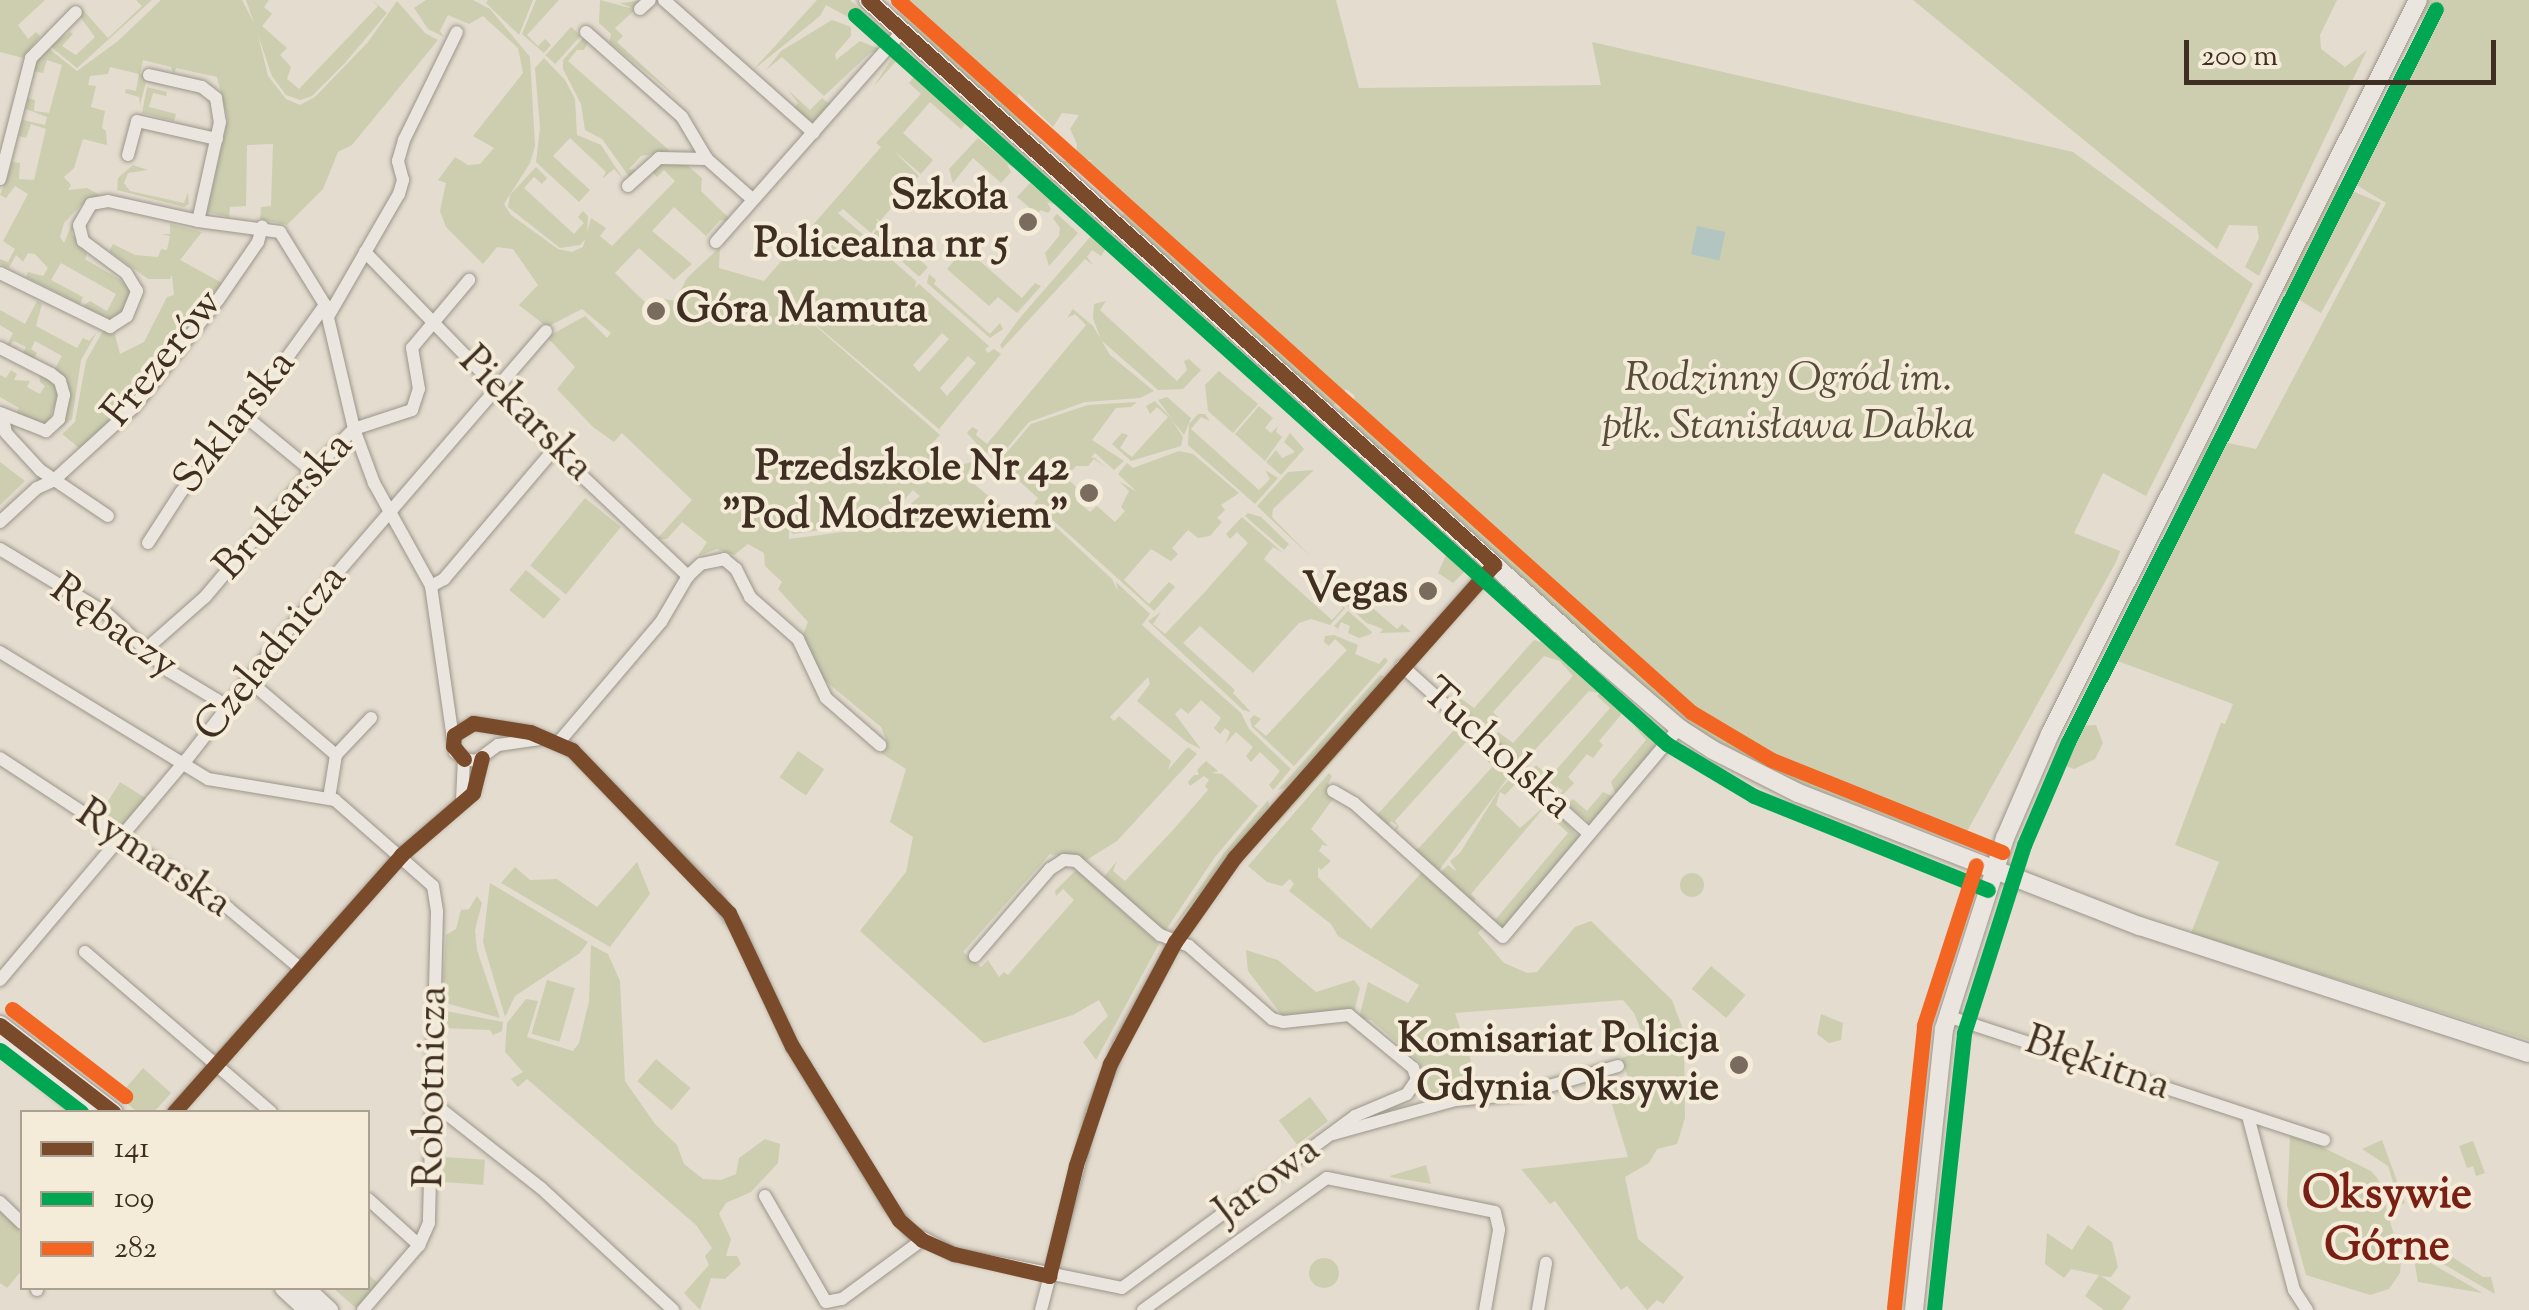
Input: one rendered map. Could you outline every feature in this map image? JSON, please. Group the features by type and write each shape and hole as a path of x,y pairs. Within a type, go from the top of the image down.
{"street":[{"path":"664,0 814,132"},
{"path":"868,0 1679,728 1763,778 1995,871 2237,961 2529,1053"},
{"path":"1914,1310 1947,1016 1995,871 2058,718 2418,0"},
{"path":"0,179 31,58 76,12"},
{"path":"716,242 903,31"},
{"name":"Szklarska","path":"148,543 181,492 327,310 365,252 403,186 398,161 404,140 457,32"},
{"path":"586,32 682,117 707,159 752,199"},
{"path":"149,75 212,92 220,114 198,221"},
{"path":"128,155 137,122 216,139"},
{"path":"628,186 658,158 707,159"},
{"path":"0,273 96,324 115,326 127,316 137,291 126,272 83,242 79,226 85,210 108,201 198,221 262,227 280,232 288,240 327,310 354,429 390,514 432,586 455,752 464,759 485,756 509,742 553,741 661,622 688,576 715,559 731,562 750,597 798,639 826,698 880,745"},
{"name":"Frezerów","path":"0,522 37,488 54,481 132,408 218,300 258,242 262,227"},
{"name":"Piekarska","path":"365,252 555,448 688,576"},
{"name":"Brukarska","path":"146,649 205,597 312,470 354,429 362,423 404,416 412,410 418,389 412,348 469,280"},
{"name":"Czeladnicza","path":"0,980 182,765 247,679 546,331"},
{"path":"0,348 51,374 60,381 64,395 56,425 46,431 1,413"},
{"path":"1,413 6,433 54,481 108,516"},
{"path":"245,416 312,470"},
{"path":"432,586 444,579 555,448"},
{"name":"Rębaczy","path":"0,548 106,613 169,671 227,706"},
{"path":"1041,1310 1092,1114 1120,1044 1176,942 1234,858 1494,564"},
{"path":"0,652 182,765 225,783 329,798 336,754 371,718"},
{"name":"Tucholska","path":"1402,666 1589,834"},
{"path":"247,679 336,754"},
{"path":"176,1110 402,855 478,786 491,739 446,690"},
{"path":"454,735 478,725 553,741 587,764 729,913 792,1046 888,1205 922,1240 842,1299 826,1302 765,1196"},
{"path":"1334,790 1354,803 1503,938 1679,728"},
{"name":"Rymarska","path":"0,758 228,908 301,969"},
{"path":"462,802 464,759"},
{"name":"Robotnicza","path":"329,798 345,806 424,874 436,895 430,1216 419,1245 364,1310"},
{"path":"975,956 1050,869 1064,860 1080,863 1160,936 1188,946 1272,1019 1282,1022 1349,1015 1413,1068 1417,1080 1407,1094 1360,1114 1331,1134"},
{"path":"86,952 269,1110"},
{"name":"Błękitna","path":"1947,1016 2324,1140"},
{"path":"0,1025 110,1110"},
{"path":"0,1041 84,1110"},
{"name":"Jarowa","path":"922,1240 954,1254 1111,1289 1130,1284 1331,1134 1456,1100 1522,1094 1618,1066"},
{"path":"433,1103 541,1188 673,1310"},
{"path":"2248,1116 2294,1290 2307,1310"},
{"path":"1142,1310 1327,1178 1495,1212 1499,1230 1485,1310"},
{"path":"370,1201 419,1245"},
{"path":"0,1202 20,1221"},
{"path":"1538,1310 1546,1263"},
{"path":"286,1290 308,1310"},
{"path":"306,1290 329,1310"}],"green space":[{"path":"0,0 45,0 18,25 28,39 36,32 40,36 23,58 0,52"},
{"path":"136,0 152,0 77,68 50,46 70,32 73,34 62,46 76,55 95,37 78,14 82,9 108,38 142,6"},
{"path":"161,0 242,0 256,27 268,76 286,99 300,105 315,97 368,42 397,1 425,33 438,40 352,145 338,152 323,189 287,225 260,219 261,207 271,206 273,144 247,145 246,206 230,207 229,217 207,212 228,119 217,77 176,68 174,75 171,67 143,60 140,74 183,87 146,82 140,105 139,97 125,93 126,89 136,91 139,74 110,67 108,74 90,76 88,85 96,86 91,107 105,111 102,128 107,145 83,139 74,168 64,177 71,185 68,190 87,188 100,195 81,205 64,223 60,237 64,243 74,219 72,234 87,254 85,259 129,285 131,294 122,312 110,319 83,306 90,301 107,311 116,294 61,263 51,280 83,297 80,304 26,277 28,272 43,276 48,268 35,254 28,253 23,262 16,255 9,268 0,264 0,259 8,262 15,249 3,241 28,194 15,186 6,198 0,195 13,162 20,163 19,179 34,180 46,129 31,124 26,138 19,136 23,120 45,125 47,117 26,109 28,98 35,100 34,111 49,113 62,65 47,60 43,73 34,71 37,59 48,48 77,71 118,41"},
{"path":"246,0 269,0 264,7 272,14 262,26 287,48 280,55 291,67 287,79 299,89 378,6 372,0 387,13 312,96 300,100 286,95 272,76"},
{"path":"426,0 473,0 490,9 530,57 535,146 530,163 504,204 511,215 558,249 572,252 583,247 591,218 606,228 600,236 612,246 675,181 664,170 657,177 651,171 659,164 687,165 702,178 701,191 729,218 720,220 706,236 674,207 652,231 692,264 674,280 639,248 615,273 649,306 657,298 675,301 687,278 720,247 719,268 764,281 881,147 876,143 921,94 909,83 917,73 899,58 874,86 899,47 985,121 973,116 961,129 930,102 903,133 933,160 921,174 893,150 919,176 880,221 876,218 879,224 871,233 843,209 838,213 866,237 863,243 869,240 916,281 915,288 919,284 989,346 985,349 988,353 994,349 1001,354 939,429 771,287 940,435 926,449 940,459 935,466 938,468 943,462 950,467 973,462 966,477 1018,521 1028,510 1045,517 1112,579 1118,591 1116,582 1150,614 1142,625 1241,713 1249,729 1291,769 1273,790 1269,785 1280,771 1260,752 1251,762 1246,756 1253,747 1236,732 1225,744 1230,732 1225,728 1220,734 1214,728 1221,718 1201,700 1188,714 1181,708 1175,714 1201,749 1187,742 1137,701 1150,684 1148,677 1110,717 1114,721 1119,716 1171,761 1168,770 1188,747 1197,754 1117,841 1085,861 1050,854 963,952 981,967 988,960 999,977 1004,972 1008,975 1074,900 1063,889 1056,896 1055,891 1076,870 1159,944 1096,1060 1083,1042 1108,1016 1099,1000 1073,1015 984,1043 860,931 906,872 913,837 890,822 906,769 881,753 887,742 881,727 823,679 802,637 808,622 778,589 782,582 765,566 764,553 748,544 734,555 717,549 698,556 707,542 682,522 667,539 657,539 692,500 622,433 614,442 593,427 557,389 575,367 547,337 585,316 607,338 611,333 582,309 547,327 519,305 538,285 513,249 497,247 483,264 446,227 440,211 446,183 438,180 455,157 468,165 480,164 494,148 473,136 523,73 518,48 483,16 469,24 448,15 440,31 444,37 428,29 414,8","holes":["942,333 949,339 919,372 913,365","968,356 976,363 947,396 940,388","913,490 920,496 897,516 850,525 850,531 789,539 789,530 793,534 840,527 840,520 893,512"]},
{"path":"533,0 519,35 486,3"},
{"path":"536,0 559,0 527,35 538,46 545,39 551,45 544,53 522,34"},
{"path":"600,0 634,9 620,3 646,0 615,28 623,36 617,42 680,100 609,42 611,34 599,23"},
{"path":"817,0 850,0 891,36 882,44 861,24 826,5 820,16 753,70"},
{"name":"Rodzinny Ogród im. płk. Stanisława Dabka","path":"890,0 1336,0 1359,88 1601,85 1592,42 2073,152 2253,284 2146,496 2103,473 2074,533 2120,551 2116,562 1960,844 1760,768 1716,745 1654,701 1432,494 1431,473 1426,474 1359,416 1354,395 1346,389 1331,409 1119,219 1125,212 1084,172 1055,161 1094,161 1076,157 1077,144 1070,129 1079,115 1062,113 1053,127 1018,93 1022,119 1019,124 1011,122 910,28"},
{"path":"1913,0 2337,0 2320,35 2321,49 2345,67 2367,50 2259,276 2245,267 2259,238 2257,226 2229,225 2217,249"},
{"path":"2426,0 2529,0 2529,1040 2191,933 2219,862 2175,845 2221,723 2225,724 2233,704 2107,657 2210,439 2256,449 2386,203 2345,178 2422,24 2420,12"},
{"path":"832,20 851,27 851,36 835,54 836,60 860,41 882,50 870,53 824,96 782,57 766,70 781,51"},
{"path":"571,27 581,36 555,64 546,55"},
{"path":"583,38 588,42 584,50 577,50 568,61 670,151 641,156 629,169 637,170 630,178 602,139 585,130 581,104 563,69 563,60"},
{"path":"544,58 565,80 575,99 577,135 601,145 624,180 614,169 602,179 606,172 570,138 553,156 590,190 579,202 536,162 540,128 535,68"},
{"path":"147,87 167,92 166,96 153,93 149,107 176,114 174,121 142,113"},
{"path":"788,90 810,110 822,98 828,103 835,100 816,121 807,120 793,110 798,103"},
{"path":"989,125 1031,162 1029,165 1021,165 987,135"},
{"path":"978,138 1015,168 1007,164 1011,172 1001,183 973,158 953,183 949,169"},
{"path":"133,165 148,170 128,173 124,183 130,191 184,203 188,192 189,204 184,207 117,190 118,178"},
{"path":"1035,166 1100,224 1111,240 1101,256 1092,250 1087,257 1093,265 1085,259 1002,349 1000,345 1019,319 1091,236 1087,223 1033,175"},
{"path":"536,167 547,178 542,184 534,177 524,188 574,234 584,223 578,217 583,211 588,216 587,237 580,245 560,248 508,207 510,195"},
{"path":"1030,183 1057,205 1047,202 1051,209 1048,213 1041,210 1037,214 1017,197"},
{"path":"2333,183 2381,203 2321,313 2281,289"},
{"path":"1057,214 1078,233 1049,266 1045,253 1059,236 1060,228 1053,218"},
{"path":"170,224 202,232 180,260 222,283 134,398 83,451 62,434 75,422 86,361 103,331 114,331 120,354 144,342 167,297 174,295 172,275 170,279 148,279 109,251 113,244 135,255 158,257 161,249 167,250 170,236 161,234 170,234"},
{"path":"881,225 928,267 919,277 872,235"},
{"path":"965,248 1022,298 1035,283 1041,286 1017,313 998,297 989,306 947,269"},
{"path":"929,274 936,280 934,284 990,334 1000,323 1003,329 990,338 927,283"},
{"path":"37,301 42,304 36,326 77,348 83,338 89,341 97,332 81,360 72,419 61,428 54,370 62,356 35,341 31,349 37,353 32,361 23,353 26,347 14,341 5,349 13,333 0,325 0,310 25,324"},
{"path":"1106,301 1100,310 1177,381 1187,370 1184,361 1189,359 1201,370 1183,389 1158,390 1101,340 1093,318 1094,304"},
{"path":"1073,309 1093,326 1110,355 1154,391 1140,398 1085,402 1029,422 1007,448 985,453 967,433 972,427 978,430 976,435 987,444 1086,325 1075,314 1067,318"},
{"path":"11,370 17,374 14,380 30,381 27,387 40,394 45,386 40,382 39,371 55,380 60,391 50,417 53,421 47,428 15,416 19,408 0,397 0,375 6,378"},
{"path":"1219,371 1258,404 1233,433 1208,411 1205,385"},
{"path":"1167,397 1191,418 1184,435 1171,419 1183,437 1181,446 1131,461 1112,444 1122,433 1128,435 1120,448 1132,457 1168,417 1157,407 1150,414 1146,406 1155,401 1172,419 1158,400"},
{"path":"1137,402 1131,407 1116,408 1092,440 1124,461 1114,470 1095,453 1091,457 1095,458 1106,468 1094,459 1088,466 1076,466 1066,477 1082,493 1076,500 1090,512 1097,506 1115,522 1125,511 1121,507 1129,491 1119,481 1137,492 1118,474 1127,463 1133,468 1179,451 1193,454 1239,493 1221,505 1225,510 1217,518 1222,522 1210,536 1198,538 1188,530 1172,548 1178,554 1171,561 1151,549 1124,580 1149,604 1169,582 1175,587 1154,611 1034,503 1038,498 993,457 1008,451 1031,424 1088,405"},
{"path":"1259,406 1273,418 1265,428 1271,433 1278,426 1276,432 1282,437 1265,461 1235,434"},
{"path":"1342,406 1347,416 1420,469 1425,482 1392,465 1337,414"},
{"path":"1198,414 1205,414 1210,421 1201,417 1191,429 1259,490 1270,479 1265,470 1278,478 1255,504 1188,445 1189,424"},
{"path":"1290,433 1304,449 1281,475 1266,462 1276,450 1282,458 1295,452 1284,442"},
{"path":"0,462 25,481 0,505"},
{"path":"1314,470 1273,509 1272,517 1310,556 1257,506 1288,472"},
{"path":"585,498 621,527 566,595 530,566"},
{"path":"1410,505 1468,561 1468,568 1453,583 1438,573 1450,546 1407,508"},
{"path":"1248,513 1261,517 1289,544 1284,550 1245,516"},
{"path":"1242,517 1283,553 1273,547 1264,559 1332,620 1343,608 1337,601 1345,608 1330,625 1311,619 1299,623 1253,673 1200,626 1183,643 1235,690 1233,693 1251,712 1243,710 1148,621 1161,612 1153,624 1165,634 1203,594 1248,543 1237,532 1230,539 1226,534"},
{"path":"526,570 560,599 544,619 509,590"},
{"path":"1327,578 1340,589 1354,592 1397,629 1402,624 1411,632 1380,633 1383,629 1367,623 1322,584"},
{"path":"1348,611 1371,634 1359,638 1348,633 1350,626 1341,622 1338,629 1334,626"},
{"path":"1549,633 1604,685 1597,693 1589,691 1521,765 1525,760 1520,756 1515,760 1492,739 1498,732 1513,743 1573,676 1560,661 1544,656 1493,712 1499,718 1486,731 1482,729 1486,724 1480,719 1476,724 1453,703 1459,697 1474,708 1534,640 1540,642"},
{"path":"1334,635 1358,645 1355,654 1379,664 1385,657 1388,661 1294,766 1252,727 1250,719 1254,715 1261,719 1254,726 1266,736 1347,650 1335,639 1329,646 1324,642 1325,636"},
{"path":"1380,675 1386,677 1285,788 1278,790"},
{"path":"1394,685 1397,688 1278,823 1275,820"},
{"path":"1605,686 1639,713 1636,717 1625,710 1599,741 1603,745 1593,758 1587,754 1568,777 1574,783 1559,799 1556,796 1563,791 1557,786 1554,794 1529,773 1536,765 1550,777 1610,708 1597,696"},
{"path":"1445,712 1475,739 1474,744 1466,742 1395,821 1399,827 1393,833 1397,825 1391,821 1386,827 1376,816 1454,730 1440,718"},
{"path":"1633,725 1658,745 1616,795 1611,782 1646,740"},
{"path":"2096,725 2103,743 2095,759 2074,769 2061,764 2078,726"},
{"path":"1484,747 1512,772 1437,873 1408,847 1418,849 1493,766 1479,753"},
{"path":"798,751 824,769 806,796 780,777"},
{"path":"1206,761 1218,771 1212,773 1222,774 1258,806 1215,857 1163,934 1104,877 1117,861 1113,871 1125,881 1173,830 1208,790 1205,786 1209,780 1204,776 1190,786 1188,782 1199,775 1197,770"},
{"path":"1329,773 1332,776 1328,784 1336,795 1311,829 1328,846 1322,845 1319,851 1331,861 1321,870 1318,867 1318,877 1371,929 1423,871 1484,926 1478,933 1504,963 1527,973 1537,972 1575,927 1591,921 1672,1000 1684,1032 1685,1118 1677,1144 1657,1149 1649,1163 1625,1177 1638,1239 1684,1277 1663,1304 1657,1300 1647,1310 1627,1286 1621,1290 1555,1201 1550,1204 1521,1169 1628,1157 1605,1082 1628,1078 1622,1058 1648,1048 1634,1013 1623,1000 1455,1013 1481,1091 1433,1099 1419,1062 1371,1020 1359,1018 1368,982 1408,1003 1419,985 1338,936 1331,924 1289,891 1294,884 1290,879 1282,886 1267,882 1248,866"},
{"path":"1514,774 1520,779 1505,795 1500,792 1496,805 1520,828 1547,804 1549,813 1543,809 1471,894 1476,899 1471,905 1439,874 1448,865 1457,872 1450,861 1460,853 1497,793"},
{"path":"120,782 147,799 119,831 98,817"},
{"path":"1603,792 1614,797 1591,823 1566,805 1573,799 1587,811"},
{"path":"1268,800 1269,806 1168,934 1223,854"},
{"path":"1559,815 1580,839 1503,930 1487,916 1496,919 1568,833 1554,820"},
{"path":"637,862 650,894 610,947 501,883 515,867 530,880 557,879 597,907"},
{"path":"1692,873 1701,876 1701,894 1692,897 1683,894 1680,885 1683,876"},
{"path":"490,883 588,942 580,953 515,996 505,1017 483,942"},
{"path":"477,896 482,903 475,930 477,950 500,1018 442,1002 446,935 456,929 461,910 469,909"},
{"path":"591,945 608,954 620,981 625,1081 655,1124 677,1145 684,1164 703,1179 721,1180 736,1174 739,1158 765,1139 780,1144 778,1163 751,1192 726,1203 719,1214 731,1239 726,1256 737,1256 741,1264 725,1279 711,1278 700,1310 684,1293 709,1265 705,1256 712,1248 696,1225 527,1079 518,1087 511,1079 523,1072 505,1052 507,1023 526,999 538,1001 527,1037 573,1051 579,1043 589,1001"},
{"path":"1246,950 1278,960 1316,992 1354,980 1360,988 1354,1012 1284,1018 1248,971"},
{"path":"1711,966 1745,995 1726,1018 1692,989"},
{"path":"547,980 575,988 559,1042 532,1034"},
{"path":"441,1010 503,1022 502,1031 493,1035 490,1030 442,1028"},
{"path":"1821,1014 1843,1023 1841,1040 1829,1043 1817,1034"},
{"path":"656,1059 690,1088 672,1110 637,1081"},
{"path":"143,1068 171,1093 156,1110 135,1110 119,1096"},
{"path":"1310,1097 1328,1121 1297,1144 1279,1120"},
{"path":"2290,1136 2320,1146 2371,1171 2378,1179 2401,1260 2400,1273 2389,1289 2370,1295 2306,1275 2287,1205"},
{"path":"2382,1140 2405,1203 2400,1205 2388,1166 2362,1149"},
{"path":"2473,1141 2485,1173 2476,1176 2473,1166 2467,1168 2459,1146"},
{"path":"444,1157 485,1160 483,1185 442,1182"},
{"path":"1426,1165 1431,1184 1390,1177 1390,1176"},
{"path":"0,1212 20,1228 20,1272 7,1288 0,1283"},
{"path":"2088,1225 2112,1242 2118,1267 2111,1277 2101,1276 2131,1297 2122,1310 2104,1310 2085,1296 2099,1275 2071,1269 2064,1278 2045,1264 2047,1233 2072,1250"},
{"path":"2432,1244 2483,1277 2491,1277 2495,1294 2426,1254"},
{"path":"2413,1253 2481,1292 2482,1293 2418,1282"},
{"path":"1324,1258 1335,1262 1339,1273 1335,1284 1324,1288 1313,1284 1309,1273 1313,1262"},
{"path":"370,1276 378,1283 356,1308 335,1290 370,1290"}],"shaded area":[{"path":"1697,226 1725,232 1719,260 1691,254"}],"transit line":[{"name":"141","path":"868,0 1494,564"},
{"name":"282","path":"898,0 1691,712 1772,760 2002,852"},
{"name":"109","path":"1934,1310 1964,1033 2024,845 2068,742 2436,9"},
{"name":"109","path":"855,15 1667,744 1754,796 1988,890"},
{"name":"141","path":"1049,1276 1076,1165 1110,1064 1175,942 1234,858 1494,564"},
{"name":"141","path":"464,759 453,746 454,735 473,723 530,732 572,750 729,913 792,1046 899,1220 922,1240 954,1254 1049,1276"},
{"name":"141","path":"176,1110 401,855 473,793 482,758"},
{"name":"282","path":"1894,1308 1924,1025 1976,865"},
{"name":"282","path":"12,1009 125,1096"},
{"name":"141","path":"0,1025 110,1110"},
{"name":"109","path":"0,1050 78,1110"}],"place":[{"name":"Szkoła Policealna nr 5","path":"1028,222"},
{"name":"Góra Mamuta","path":"656,311"},
{"name":"Przedszkole Nr 42 \"Pod Modrzewiem\"","path":"1089,493"},
{"name":"Vegas","path":"1428,591"},
{"name":"Komisariat Policja Gdynia Oksywie","path":"1739,1065"}],"district":[{"name":"Oksywie Górne","path":"2387,1223"}]}
